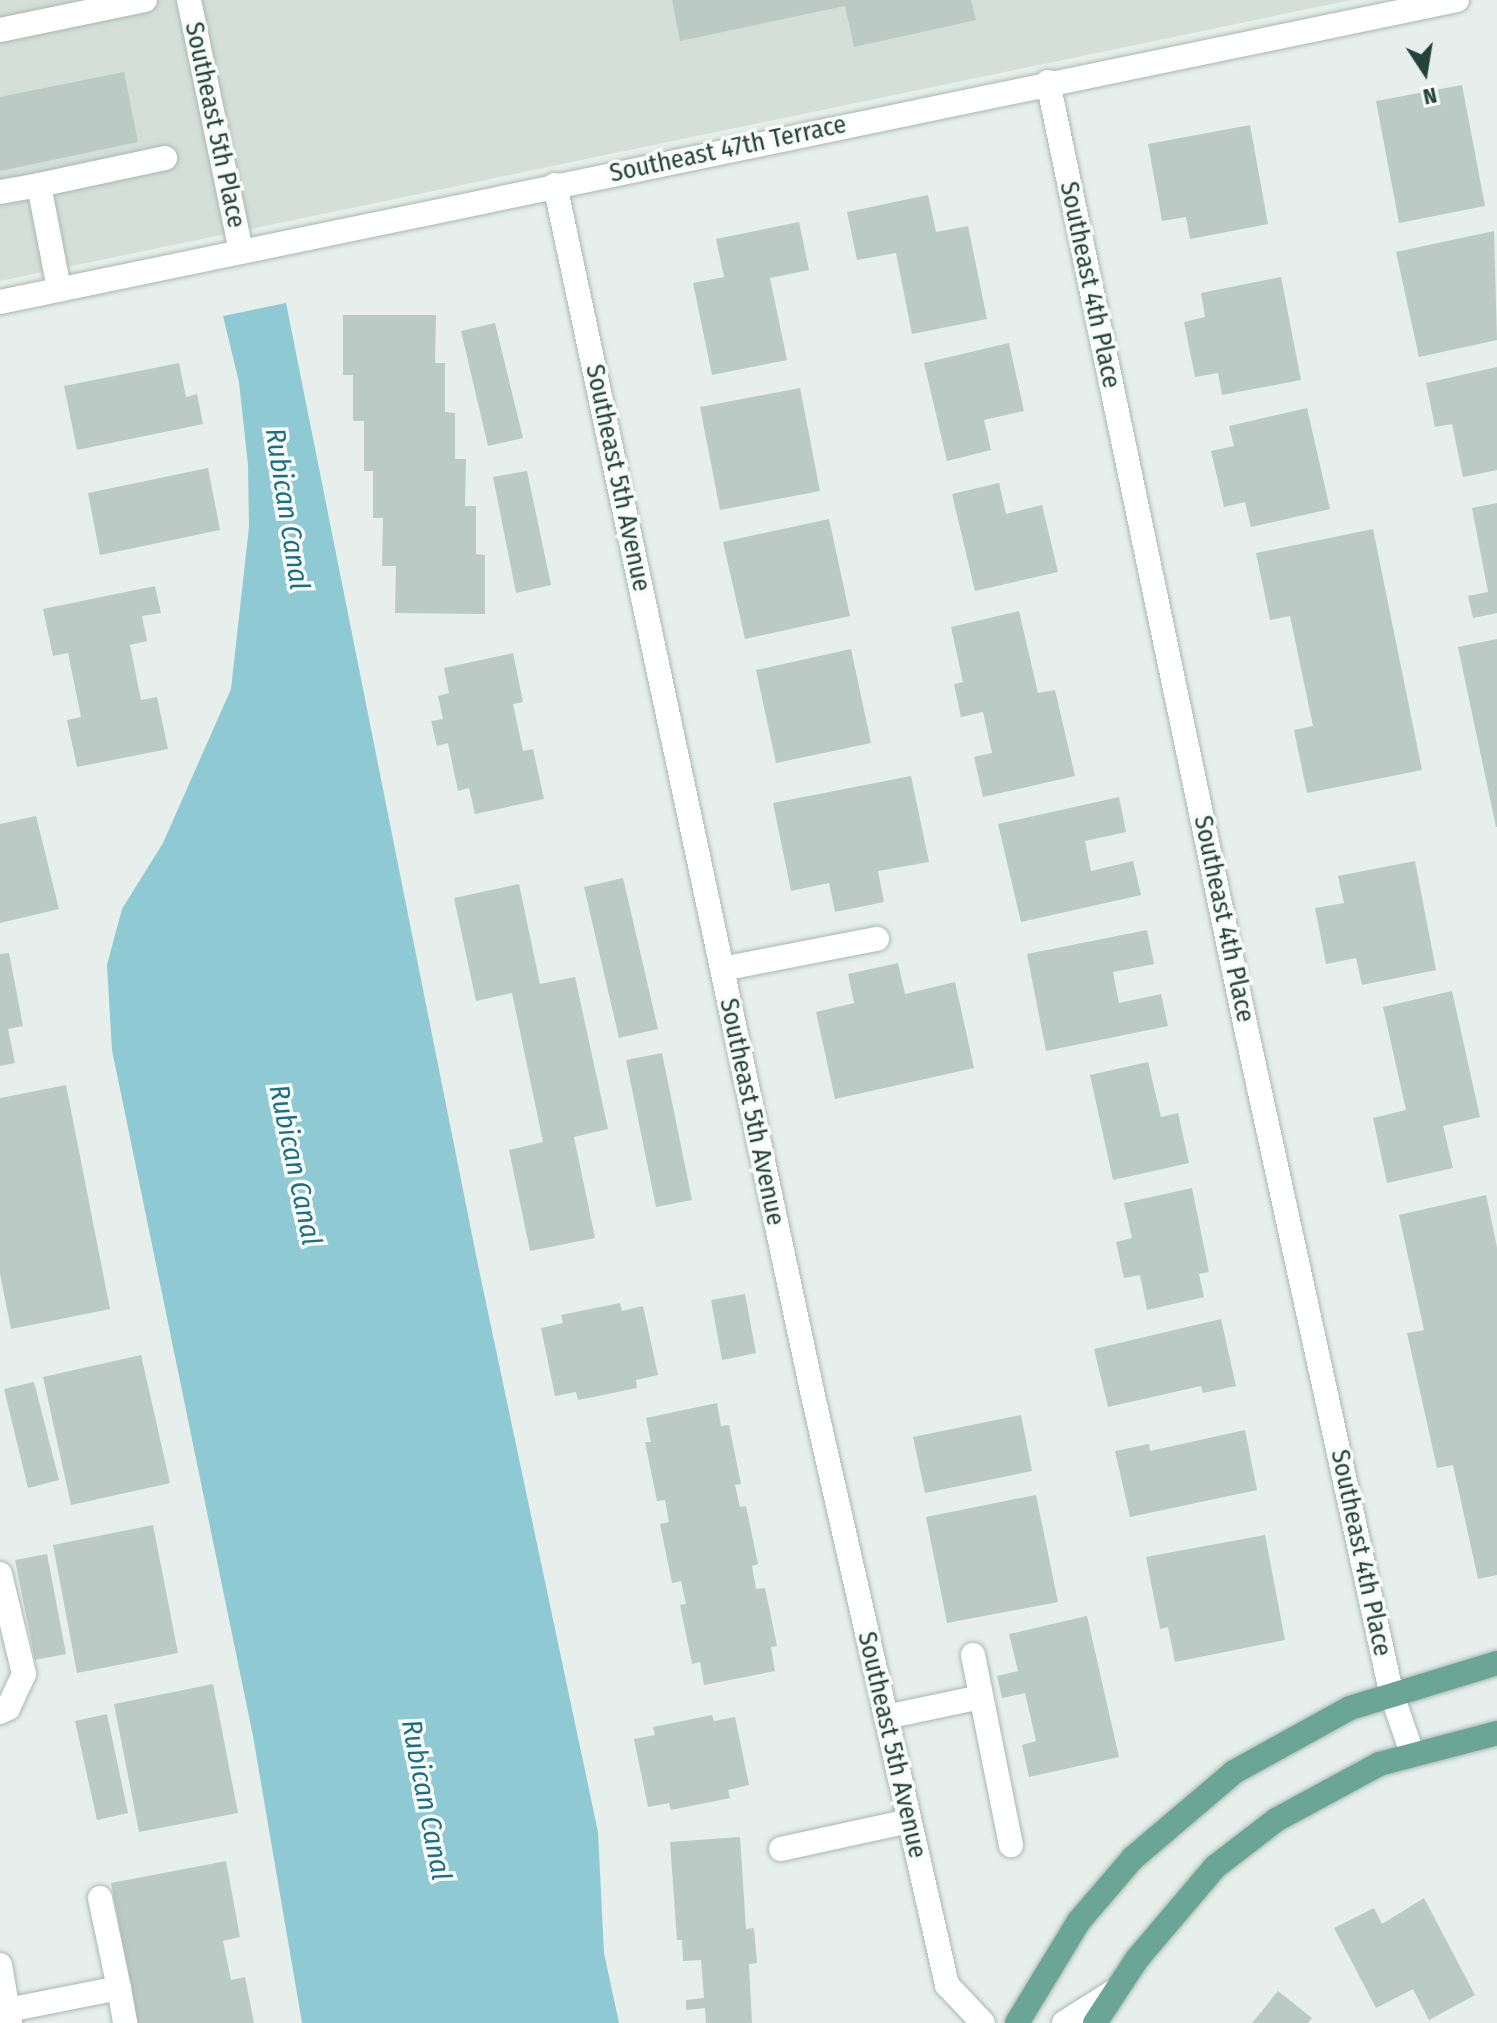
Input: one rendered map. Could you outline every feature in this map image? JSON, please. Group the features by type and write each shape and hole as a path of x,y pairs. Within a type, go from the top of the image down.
{"main road":[{"path":"1017,2023 1079,1921 1165,1827 1234,1772 1310,1727 1391,1692 1497,1663"},
{"path":"1095,2023 1116,1990 1215,1867 1326,1789 1412,1753 1497,1733"}],"street":[{"path":"0,30 145,0"},
{"name":"Southeast 5th Place","path":"189,0 241,250"},
{"name":"Southeast 47th Terrace","path":"0,302 1048,82 1457,0"},
{"name":"Southeast 4th Place","path":"1048,82 1391,1692 1412,1753"},
{"path":"0,192 165,158"},
{"path":"39,185 59,289"},
{"name":"Southeast 5th Avenue","path":"555,185 722,969 947,1985 983,2023"},
{"path":"722,969 877,939"},
{"path":"0,1574 24,1674 8,1708 0,1712"},
{"path":"973,1655 1011,1845"},
{"path":"886,1717 981,1697"},
{"path":"781,1849 909,1821"},
{"path":"100,1898 125,2023"},
{"path":"0,1965 9,2016 119,1988"},
{"path":"1064,2023 1116,1990"}],"shaded area":[{"path":"0,0 1351,0 0,281"}],"water":[{"name":"Rubican Canal","path":"286,303 478,1265 598,1832 604,1953 619,2023 302,2023 253,1736 112,1050 107,965 122,909 163,843 231,689 249,527 248,465 239,382 223,316"}],"building":[{"path":"672,0 971,0 976,20 854,47 845,6 680,41"},
{"path":"124,72 138,142 0,171 0,97"},
{"path":"1462,85 1485,206 1399,223 1376,101"},
{"path":"1250,125 1268,224 1190,239 1186,217 1162,221 1148,144"},
{"path":"928,195 936,232 968,226 987,319 912,334 896,253 857,260 847,212"},
{"path":"799,222 809,270 770,278 787,360 712,375 693,283 724,277 716,239"},
{"path":"1494,231 1497,340 1419,357 1396,252"},
{"path":"1281,277 1301,380 1222,395 1218,373 1195,377 1184,322 1205,317 1201,293"},
{"path":"343,315 436,315 435,363 445,363 445,412 455,413 455,459 466,459 465,506 476,506 476,554 485,555 485,614 395,613 396,566 382,566 383,518 373,518 373,471 364,471 364,421 353,421 353,375 343,375"},
{"path":"495,323 523,438 488,446 461,331"},
{"path":"1009,343 1024,411 984,420 991,450 947,461 924,363"},
{"path":"179,363 186,397 197,394 203,424 77,450 64,386"},
{"path":"1497,367 1497,470 1463,477 1452,424 1435,427 1426,383"},
{"path":"800,388 820,491 720,510 700,407"},
{"path":"1307,408 1330,509 1251,527 1245,502 1224,507 1211,451 1234,446 1229,426"},
{"path":"208,468 220,530 100,555 88,493"},
{"path":"527,471 551,585 516,593 493,477"},
{"path":"999,483 1006,514 1042,505 1058,572 975,591 952,494"},
{"path":"1497,503 1497,613 1473,618 1468,596 1488,592 1472,508"},
{"path":"829,519 850,616 745,639 723,542"},
{"path":"1373,529 1422,770 1307,793 1294,730 1313,726 1290,616 1270,620 1256,553"},
{"path":"155,586 161,613 142,616 147,641 130,645 141,700 157,697 168,749 77,767 67,720 81,717 68,653 53,656 43,609"},
{"path":"1019,611 1038,693 1055,690 1075,776 983,797 974,757 992,753 983,712 961,717 954,684 963,682 951,627"},
{"path":"1497,639 1497,827 1496,827 1458,647"},
{"path":"851,649 871,743 776,763 756,670"},
{"path":"513,653 523,702 513,704 523,751 533,749 544,799 475,814 469,788 458,791 448,743 437,746 431,721 443,719 438,696 449,693 444,668"},
{"path":"911,776 929,862 878,871 884,902 835,912 829,883 791,891 773,803"},
{"path":"1119,797 1126,832 1085,841 1091,871 1133,861 1141,895 1021,922 998,824"},
{"path":"36,816 59,909 0,923 0,824"},
{"path":"1415,861 1436,970 1362,985 1356,958 1326,964 1315,908 1344,903 1338,876"},
{"path":"623,878 658,1029 619,1038 584,887"},
{"path":"519,884 540,984 575,977 608,1129 574,1137 595,1238 530,1251 509,1150 543,1142 512,993 476,1001 454,898"},
{"path":"1147,930 1154,964 1113,972 1119,1003 1161,994 1168,1026 1046,1051 1027,954"},
{"path":"9,953 23,1026 8,1029 15,1063 0,1066 0,954"},
{"path":"898,963 905,994 955,982 974,1068 835,1099 816,1012 854,1003 848,974"},
{"path":"1452,991 1480,1117 1443,1126 1453,1168 1387,1183 1373,1118 1406,1110 1383,1007"},
{"path":"662,1053 692,1200 656,1207 626,1060"},
{"path":"1148,1062 1161,1117 1178,1113 1189,1163 1113,1180 1090,1075"},
{"path":"66,1085 110,1309 11,1329 0,1274 0,1098"},
{"path":"1192,1188 1209,1272 1199,1274 1204,1297 1147,1310 1140,1275 1124,1278 1116,1242 1132,1238 1124,1203"},
{"path":"1486,1195 1497,1247 1497,1575 1478,1579 1453,1465 1437,1468 1407,1333 1424,1330 1399,1215"},
{"path":"745,1294 756,1353 722,1360 711,1300"},
{"path":"620,1303 622,1311 643,1306 658,1375 636,1380 637,1388 578,1400 576,1392 555,1396 541,1328 563,1323 561,1315"},
{"path":"1221,1319 1236,1386 1203,1393 1201,1386 1108,1407 1094,1349"},
{"path":"141,1355 170,1483 71,1505 43,1377"},
{"path":"34,1382 59,1480 28,1488 4,1389"},
{"path":"717,1403 721,1426 729,1425 741,1484 735,1485 740,1507 746,1506 758,1564 752,1566 756,1589 765,1588 777,1646 771,1647 775,1671 704,1685 700,1662 692,1664 680,1605 686,1604 681,1581 672,1583 660,1524 669,1522 665,1500 657,1501 645,1442 651,1442 646,1418"},
{"path":"1021,1415 1032,1471 925,1493 913,1437"},
{"path":"1245,1430 1257,1490 1130,1517 1115,1451 1149,1444 1150,1451"},
{"path":"1036,1495 1058,1602 947,1623 926,1517"},
{"path":"153,1525 178,1653 77,1673 53,1545"},
{"path":"1265,1535 1285,1640 1175,1662 1168,1627 1160,1629 1146,1557"},
{"path":"47,1554 66,1654 35,1660 15,1560"},
{"path":"1087,1616 1119,1757 1029,1777 1022,1745 1036,1741 1025,1693 1002,1698 997,1676 1018,1671 1009,1634"},
{"path":"213,1684 238,1813 139,1832 114,1704"},
{"path":"107,1714 128,1813 97,1820 75,1721"},
{"path":"712,1715 714,1721 735,1717 749,1785 728,1790 730,1798 671,1810 669,1803 648,1807 634,1739 655,1735 653,1727"},
{"path":"740,1837 746,1929 754,1928 757,1963 749,1964 752,2023 706,2023 705,2008 686,2010 686,2000 704,1998 701,1960 683,1961 682,1940 677,1940 670,1842"},
{"path":"226,1861 240,1937 223,1941 231,1980 245,1977 254,2023 138,2023 111,1883"},
{"path":"1424,1898 1475,1995 1429,2020 1413,1989 1376,2008 1334,1928 1374,1908 1382,1924"},
{"path":"1278,1991 1312,2018 1308,2023 1252,2023"}]}
